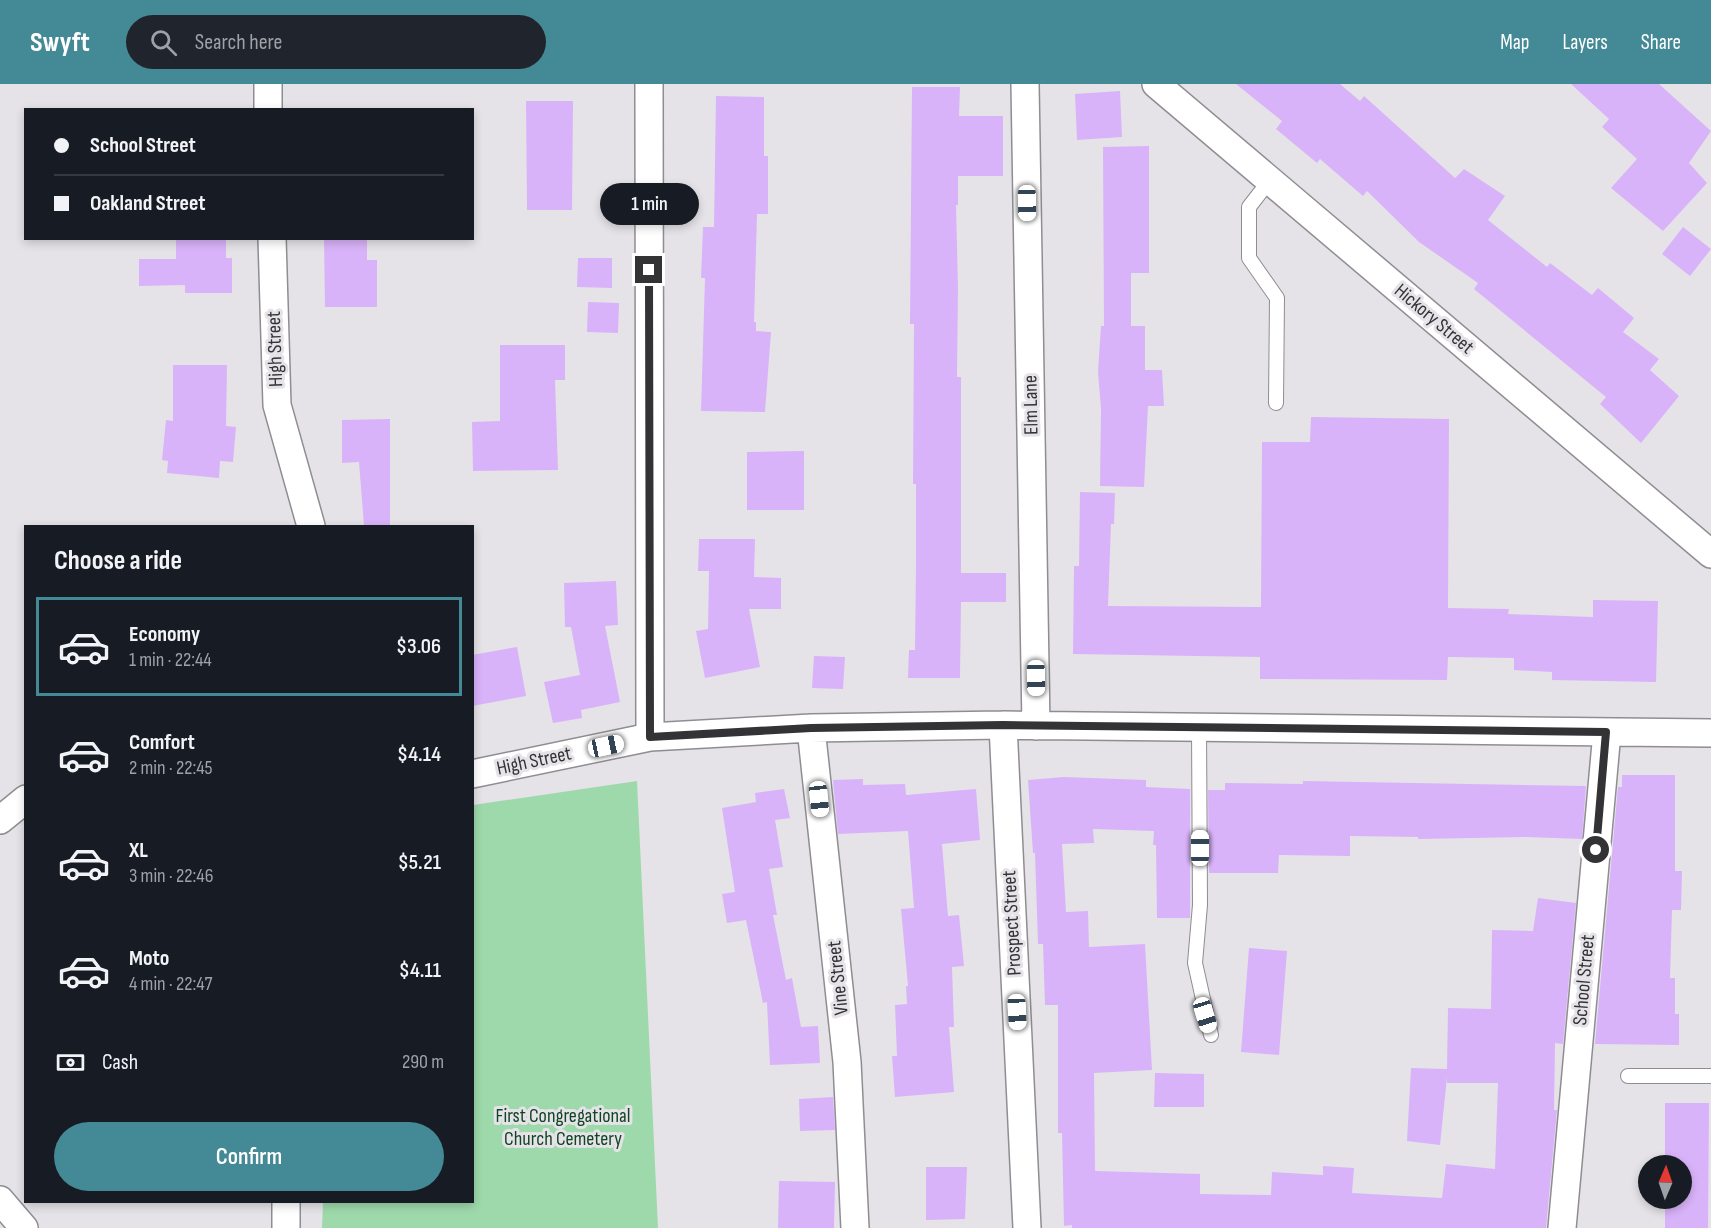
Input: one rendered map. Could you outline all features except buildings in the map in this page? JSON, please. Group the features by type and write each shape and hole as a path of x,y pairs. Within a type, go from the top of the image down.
{"street":[{"path":"268,84 268,108"},
{"path":"649,84 650,737"},
{"name":"Elm Lane","path":"1025,84 1036,726"},
{"name":"Hickory Street","path":"1156,84 1711,554"},
{"name":"High Street","path":"272,240 277,405 311,525"},
{"name":"High Street","path":"474,774 650,737 811,728 1003,725 1711,733"},
{"name":"Prospect Street","path":"1003,725 1027,1228"},
{"name":"Vine Street","path":"811,728 847,1062 855,1228"},
{"name":"School Street","path":"1562,1228 1606,732"},
{"path":"0,820 24,801"},
{"path":"0,1200 24,1228"},
{"path":"286,1203 286,1228"}],"lane":[{"path":"1270,180 1250,207 1249,258 1276,298 1276,403"},
{"path":"1199,727 1200,905 1196,963 1211,1035"},
{"path":"1628,1076 1711,1076"}],"green space":[{"name":"First Congregational Church Cemetery","path":"637,781 658,1228 322,1228 323,1203 474,1203 474,805"}],"route":[{"path":"649,270 650,737 811,728 1003,725 1606,732 1596,850"}]}
